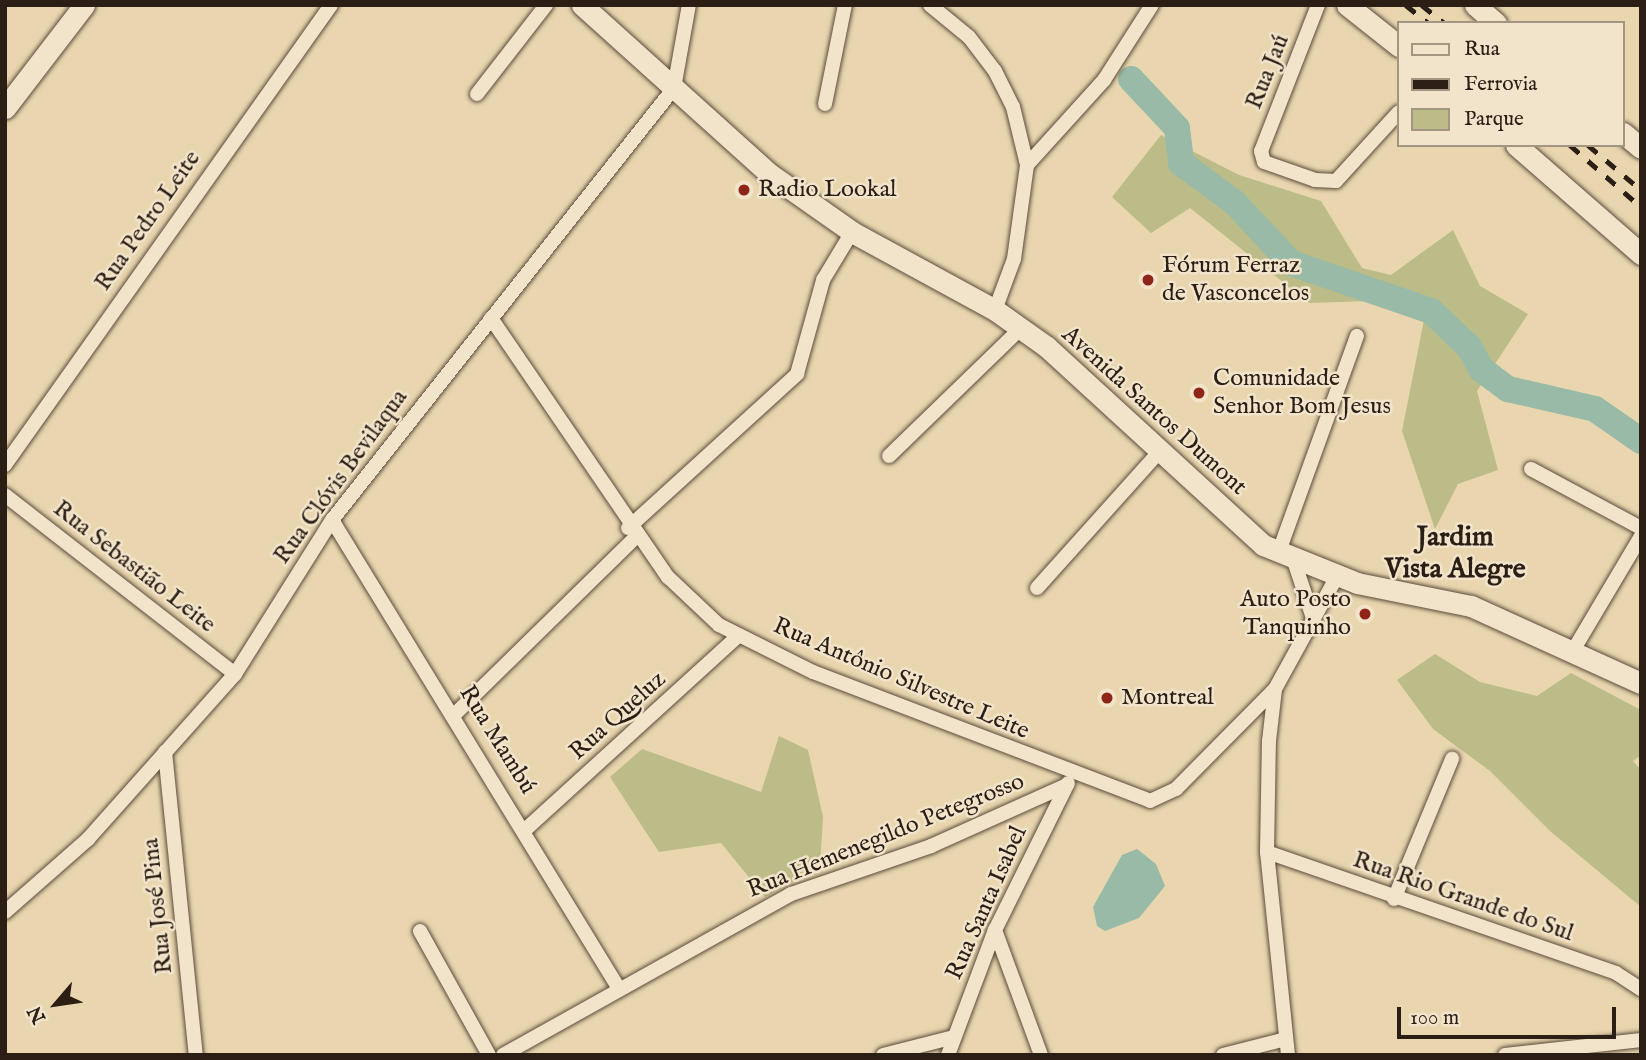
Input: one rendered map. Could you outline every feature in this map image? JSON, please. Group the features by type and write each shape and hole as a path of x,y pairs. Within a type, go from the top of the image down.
{"main road":[{"path":"5,108 84,5"},
{"name":"Avenida Santos Dumont","path":"582,5 771,175 852,232 995,310 1286,557 1337,576 1471,606 1574,649 1641,683"},
{"path":"1347,5 1398,45"},
{"path":"1475,5 1494,21"},
{"path":"1625,135 1641,148"},
{"path":"1518,147 1641,254"}],"street":[{"name":"Rua Pedro Leite","path":"5,465 331,5"},
{"path":"477,94 546,5"},
{"path":"674,88 689,5"},
{"path":"825,104 845,5"},
{"path":"929,5 969,37 995,71 1013,107 1027,164 1014,259 995,310"},
{"path":"1027,164 1104,80 1152,5"},
{"name":"Rua Jaú","path":"1318,5 1260,155 1269,165 1336,181 1398,113"},
{"name":"Rua Clóvis Bevilaqua","path":"5,912 88,839 235,674 332,520 674,88"},
{"path":"455,714 632,533 797,374 823,280 852,232"},
{"name":"Rua Antônio Silvestre Leite","path":"491,318 632,533 697,607 739,635 848,687 1070,779 1134,797 1161,799 1275,689"},
{"path":"889,456 1020,329"},
{"path":"1314,621 1286,557 1357,336"},
{"path":"1037,589 1161,450"},
{"path":"1531,469 1641,528"},
{"name":"Rua Sebastião Leite","path":"5,495 235,674"},
{"name":"Rua Mambú","path":"332,520 526,829 618,987"},
{"path":"1574,649 1641,536"},
{"path":"1288,1055 1267,852 1275,689 1337,576"},
{"name":"Rua Queluz","path":"526,829 739,635"},
{"name":"Rua José Pina","path":"165,752 196,1055"},
{"path":"1394,899 1452,759"},
{"name":"Rua Santa Isabel","path":"948,1055 995,930 1070,779"},
{"name":"Rua Hemenegildo Petegrosso","path":"503,1055 618,987 791,894 931,846 1070,779"},
{"name":"Rua Rio Grande do Sul","path":"1267,852 1394,899 1616,973 1641,989"},
{"path":"995,930 1041,1055"},
{"path":"420,931 489,1055"},
{"path":"883,1055 954,1037"},
{"path":"1223,1055 1286,1039"},
{"path":"1505,1055 1641,1040"}],"green space":[{"path":"1161,135 1239,175 1321,201 1362,268 1391,275 1453,230 1480,286 1528,314 1477,391 1498,470 1458,484 1435,529 1402,431 1424,320 1369,301 1309,303 1190,208 1151,233 1112,197"},
{"path":"1435,654 1480,682 1537,696 1571,673 1641,710 1641,755 1633,761 1641,770 1641,907 1550,831 1490,771 1433,729 1397,680"},
{"path":"779,736 808,750 823,817 820,866 765,897 721,843 659,852 610,777 642,749 761,792"}],"shaded area":[{"path":"1137,849 1156,864 1165,886 1139,918 1105,931 1097,926 1093,907 1122,855"}],"waterway":[{"path":"1131,79 1177,128 1181,163 1235,203 1291,263 1431,311 1469,347 1481,369 1508,389 1595,409 1641,441"}],"railway":[{"path":"1406,5 1426,21"},
{"path":"1422,5 1442,21"},
{"path":"1572,147 1641,207"},
{"path":"1590,147 1641,190"}],"place":[{"name":"Radio Lookal","path":"744,190"},
{"name":"Fórum Ferraz de Vasconcelos","path":"1148,280"},
{"name":"Comunidade Senhor Bom Jesus","path":"1199,393"},
{"name":"Auto Posto Tanquinho","path":"1365,614"},
{"name":"Montreal","path":"1107,698"}],"district":[{"name":"Jardim Vista Alegre","path":"1455,554"}]}
